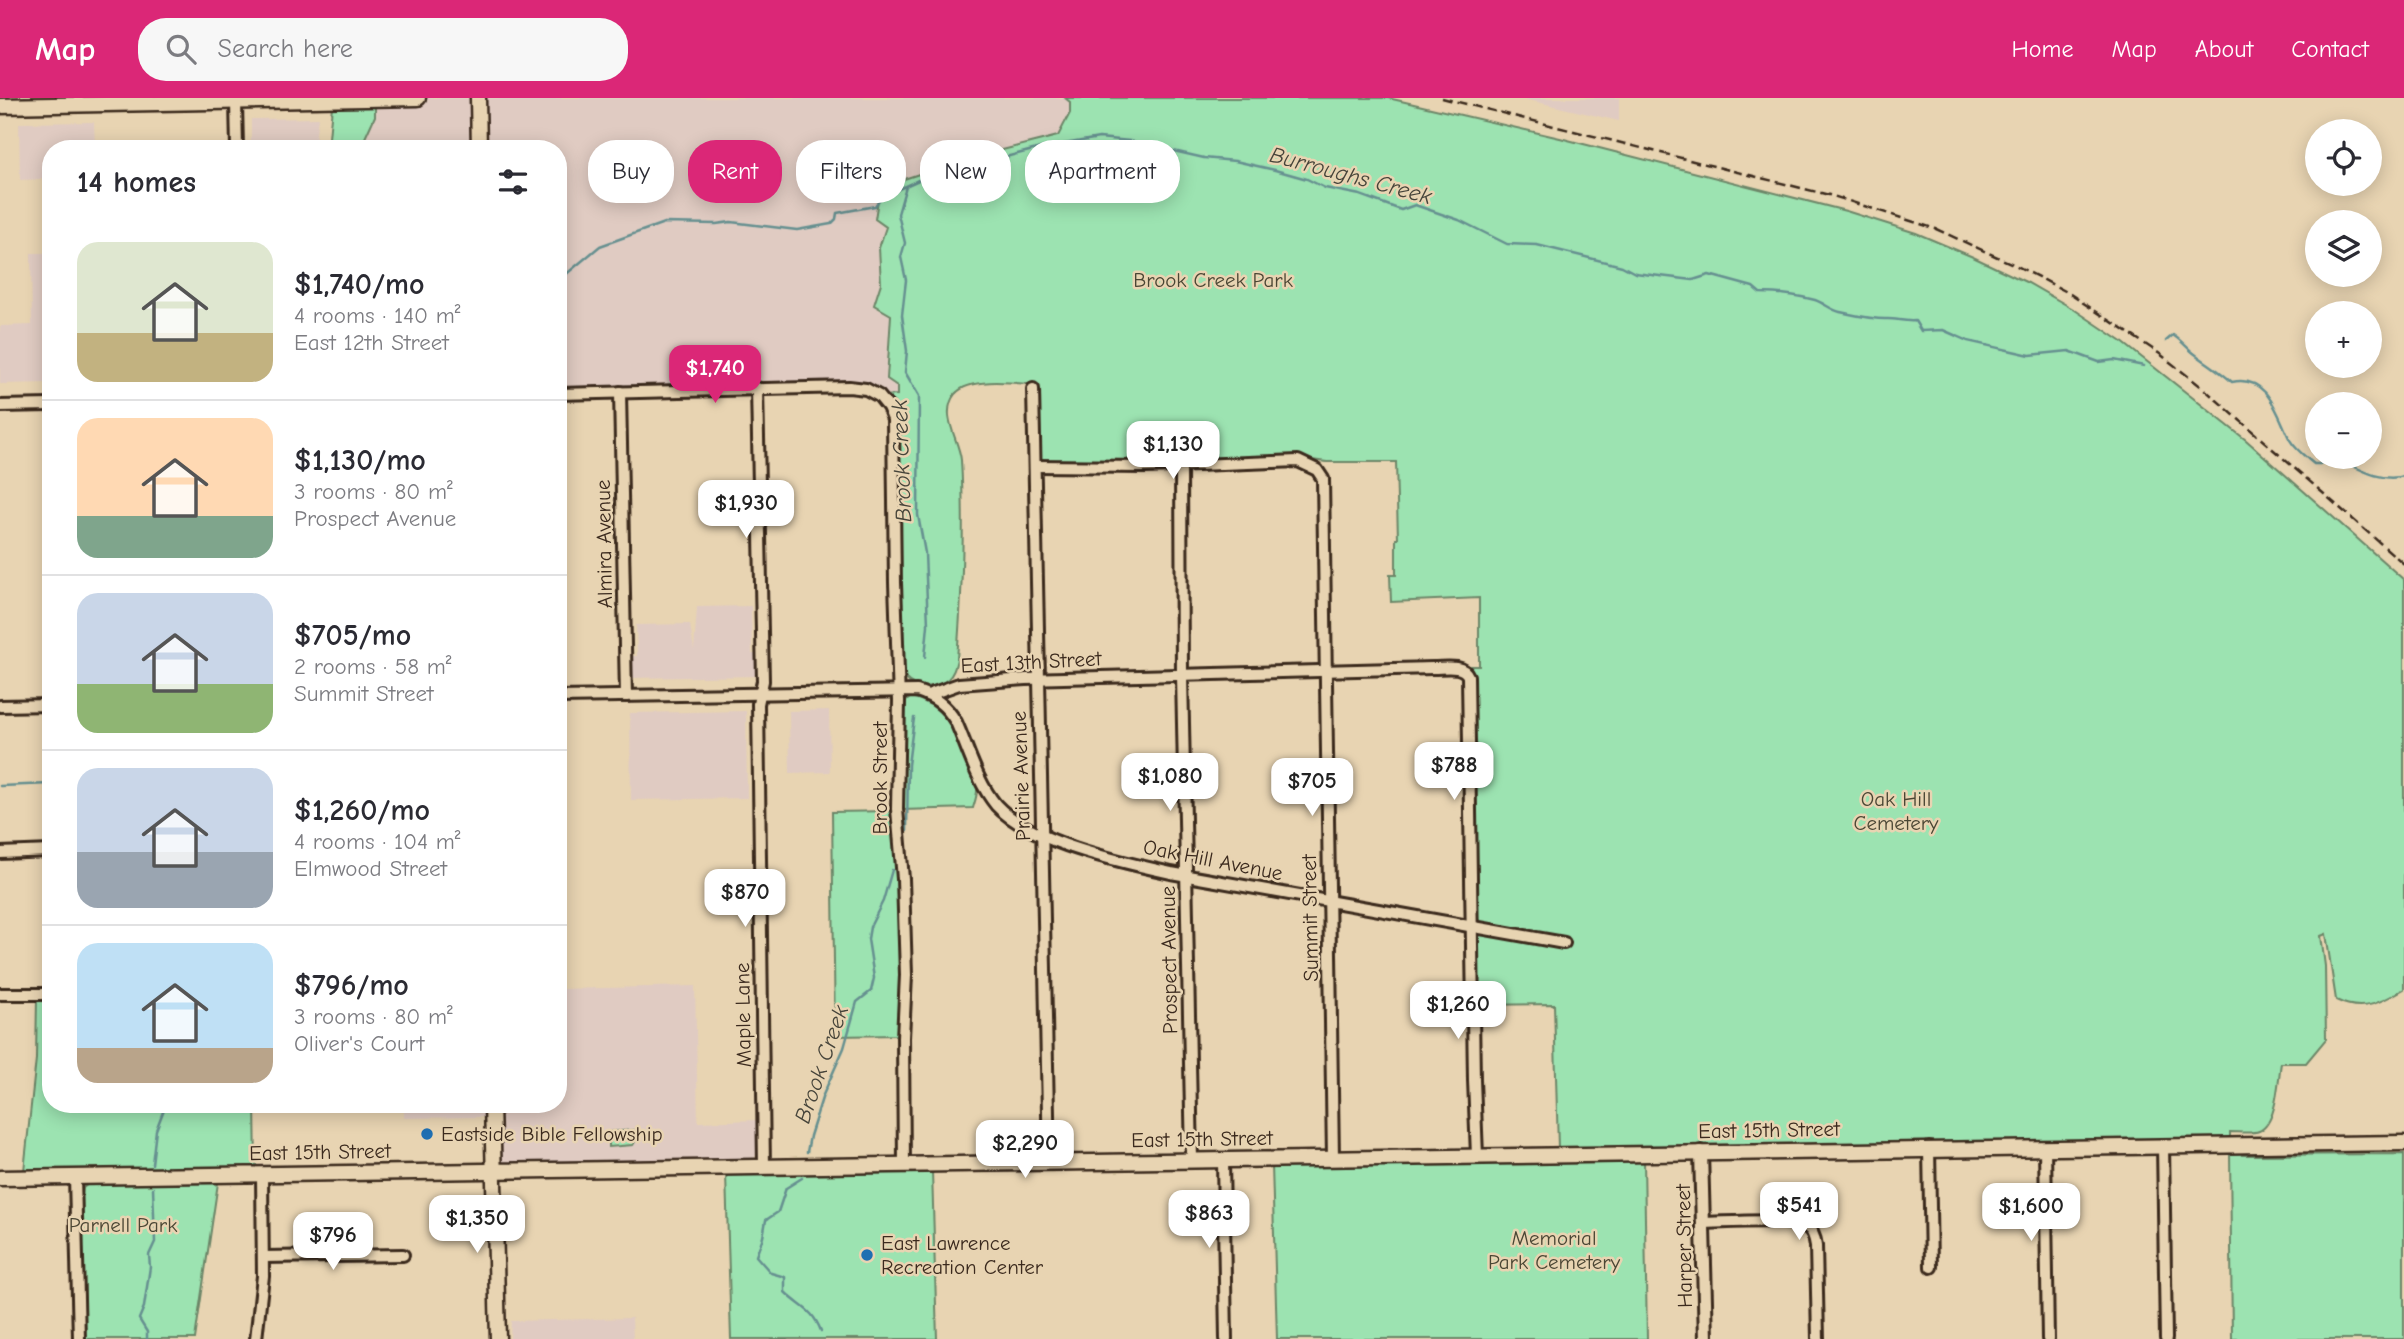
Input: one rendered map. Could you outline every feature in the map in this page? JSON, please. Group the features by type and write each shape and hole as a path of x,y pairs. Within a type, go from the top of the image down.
{"main road":[{"path":"0,106 418,98"},
{"path":"478,98 479,140"},
{"path":"492,1113 498,1339"},
{"name":"East 15th Street","path":"0,1178 2404,1143"}],"street":[{"path":"236,101 237,140"},
{"path":"567,394 757,388"},
{"name":"Brook Street","path":"757,388 866,389 879,396 893,419 899,692 897,834 903,879 906,975 903,1038 904,1165"},
{"name":"Maple Lane","path":"757,388 763,681 758,707 764,1167"},
{"name":"Prairie Avenue","path":"1033,389 1049,1162"},
{"name":"Almira Avenue","path":"620,392 626,695"},
{"path":"0,406 42,405"},
{"name":"Summit Street","path":"1181,465 1298,461 1317,470 1324,486 1333,1158"},
{"path":"1035,466 1181,465"},
{"name":"Prospect Avenue","path":"1181,465 1182,675 1192,1160"},
{"name":"East 13th Street","path":"567,697 917,691 928,695 959,684 1038,678 1462,668 1468,676 1472,926"},
{"name":"Oak Hill Avenue","path":"928,695 942,703 956,722 980,779 997,805 1020,824 1042,835 1119,860 1187,877 1564,943"},
{"path":"0,706 42,705"},
{"path":"0,853 42,851"},
{"path":"1472,926 1477,1156"},
{"path":"0,994 42,994"},
{"path":"2163,1145 2166,1339"},
{"path":"2045,1147 2049,1339"},
{"path":"1929,1149 1931,1267"},
{"name":"Harper Street","path":"1701,1152 1706,1339"},
{"path":"1223,1160 1226,1339"},
{"path":"256,1339 263,1286 262,1175"},
{"path":"75,1177 79,1339"},
{"path":"1703,1223 1793,1222 1810,1228 1816,1246 1818,1339"},
{"path":"263,1257 403,1255"}],"shaded area":[{"path":"375,98 1091,98 1092,140 1025,140 1025,165 1011,170 1011,140 920,140 920,197 906,201 906,140 796,140 796,203 901,203 894,205 897,395 885,396 880,392 567,389 567,140 364,140 375,116"},
{"path":"1520,98 1619,98 1619,121"},
{"path":"318,118 315,140 251,140 251,119"},
{"path":"94,122 95,140 42,140 42,179 20,180 19,123"},
{"path":"31,253 42,253 42,383 0,384 0,326 32,325"},
{"path":"751,606 752,654 763,654 763,676 626,678 626,656 637,656 636,625 690,624 694,650 697,607"},
{"path":"829,710 830,772 790,773 789,711"},
{"path":"746,711 747,798 631,800 630,713"},
{"path":"695,986 698,1122 758,1120 758,1151 754,1159 508,1165 502,1162 499,1158 498,1113 567,1113 567,989"},
{"path":"404,1113 485,1113 485,1117 404,1118"},
{"path":"632,1318 633,1339 510,1339 511,1321"}],"green space":[{"path":"1065,98 1388,98 1560,138 1846,211 1916,233 1973,257 2028,283 2075,310 2121,341 2246,440 2404,580 2404,989 2371,1005 2354,1006 2336,1000 2326,934 2321,936 2325,966 2326,1039 2306,1063 2281,1063 2273,1111 2265,1127 2253,1132 2230,1132 2230,1138 1558,1148 1554,1004 1477,1005 1477,940 1488,924 1476,920 1471,666 1479,666 1479,598 1391,602 1390,575 1396,575 1398,539 1396,462 1327,462 1304,459 1140,463 1041,461 1038,385 994,382 962,388 955,394 949,410 951,427 960,452 962,485 962,560 957,659 950,677 938,684 927,687 915,685 904,676 900,652 898,473 885,396 897,395 897,386 887,379 891,315 874,305 881,283 879,248 886,227 875,219 878,203 906,203 906,178 920,174 920,203 1011,203 1011,148 1025,144 1025,203 1180,203 1180,140 1042,140 1058,136 1070,113 1070,102"},
{"path":"375,105 375,116 364,140 329,140 332,106"},
{"path":"911,697 932,706 953,729 976,780 977,792 973,808 901,810 904,703"},
{"path":"893,811 898,872 900,1035 835,1036 832,812"},
{"name":"Parnell Park","path":"37,998 42,998 42,1113 255,1113 256,1168 220,1169 195,1339 84,1339 81,1198 83,1188 88,1184 24,1171 36,1059"},
{"path":"635,1130 636,1140 633,1145 609,1147 609,1132"},
{"path":"2230,1151 2243,1151 2242,1155 2404,1154 2404,1339 2232,1339"},
{"name":"Memorial Park Cemetery","path":"1644,1160 1647,1339 1277,1339 1272,1165"},
{"path":"932,1171 937,1339 731,1339 726,1174"}],"waterway":[{"name":"Burroughs Creek","path":"567,274 600,246 664,223 731,222 797,230 831,224 837,213 875,206 881,197 923,178 963,173 974,165 1041,148 1099,138 1130,141 1204,158 1235,161 1275,170 1401,210 1415,205 1459,220 1507,244 1537,245 1622,266 1635,273 1693,280 1709,275 1753,287 1760,293 1815,300 1840,312 1876,319 1915,321 1921,331 1943,330 1968,341 2030,355 2069,351 2099,362 2114,360 2144,366"},
{"name":"Brook Creek","path":"901,203 898,214 905,243 901,257 906,280 902,315 907,351 905,372 919,396 918,515 925,553 928,625 925,657"},
{"name":"Burroughs Creek","path":"2166,341 2173,335 2232,382 2244,381 2263,390 2270,398 2292,443 2314,464 2334,457 2376,476 2404,476"},
{"name":"Brook Creek","path":"907,831 908,765 914,718"},
{"path":"0,786 42,784"},
{"name":"Brook Creek","path":"807,1152 823,1095 844,1048 857,1002 871,991 874,978 868,939 870,927 883,901 892,870"},
{"name":"Burroughs Creek","path":"152,1164 156,1130 163,1113"},
{"name":"Brook Creek","path":"802,1178 786,1188 778,1212 766,1220 756,1256 771,1273 785,1277 785,1292 810,1313 821,1331"},
{"name":"Burroughs Creek","path":"147,1339 147,1332 139,1319 144,1307 150,1267 149,1255 155,1242 153,1188"}],"railway":[{"path":"1442,98 1833,196 1936,229 2015,265 2067,292 2160,354 2203,388 2404,564"}],"place":[{"name":"Eastside Bible Fellowship","path":"427,1134"},
{"name":"East Lawrence Recreation Center","path":"867,1255"}],"park label":[{"name":"Brook Creek Park","path":"1213,280"},
{"name":"Oak Hill Cemetery","path":"1896,811"}]}
